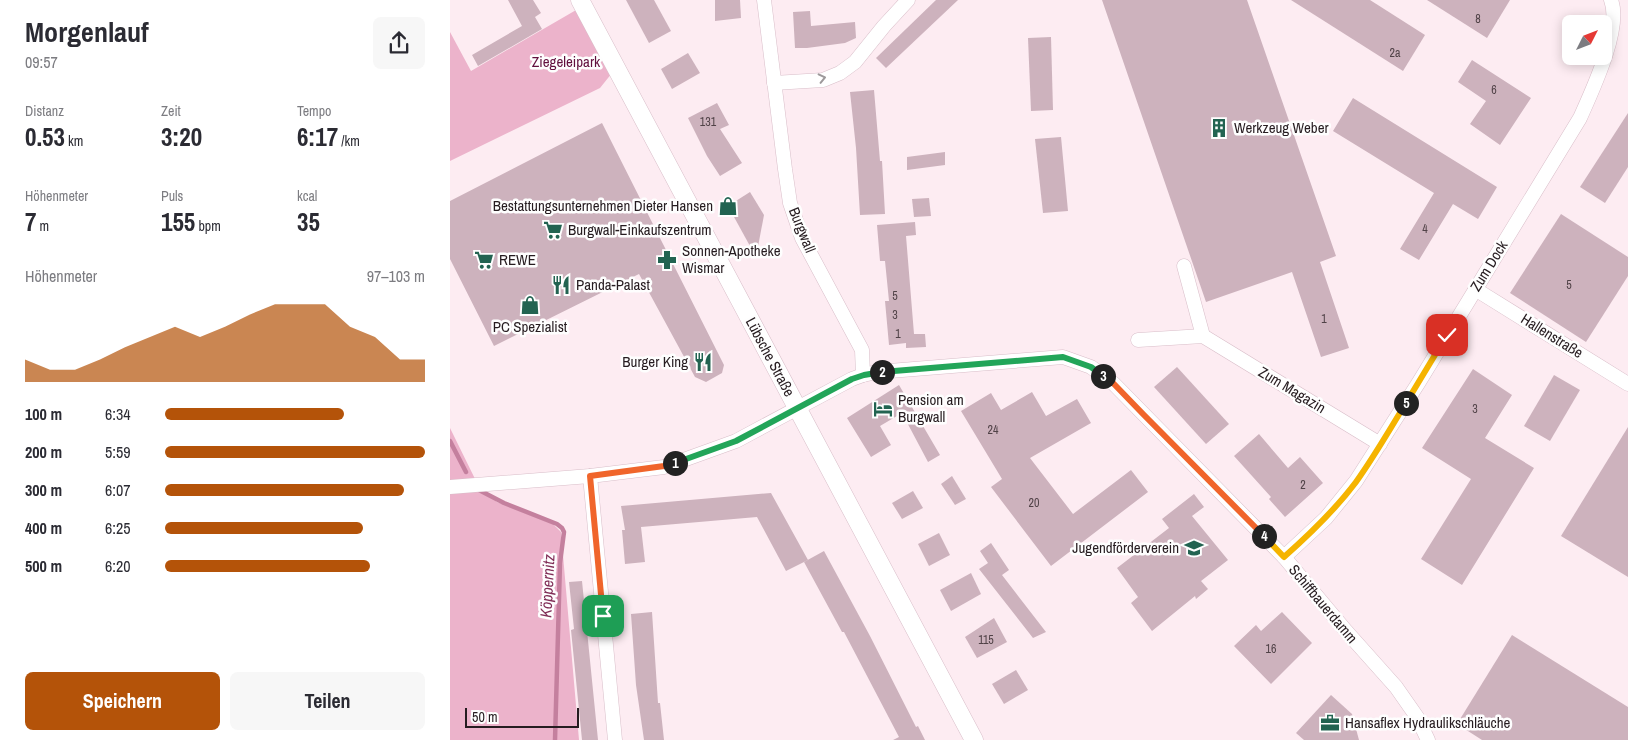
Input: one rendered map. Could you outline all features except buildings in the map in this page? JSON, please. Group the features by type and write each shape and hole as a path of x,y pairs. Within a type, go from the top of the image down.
{"street":[{"name":"Lübsche Straße","path":"580,0 974,740"},
{"name":"Burgwall","path":"764,0 784,169 790,203 802,238 862,350 864,375"},
{"path":"774,83 823,80 840,73 855,62 908,0"},
{"name":"Zum Dock","path":"1284,557 1326,518 1356,481 1580,118 1596,84 1612,29 1615,1"},
{"path":"1138,340 1203,336 1184,266"},
{"name":"Hallenstraße","path":"1476,289 1628,384"},
{"name":"Zum Magazin","path":"1203,336 1380,444"},
{"name":"Schiffbauerdamm","path":"864,375 951,365 1063,357 1091,367 1114,384 1284,557 1396,687 1417,717 1428,740"},
{"path":"457,487 590,476 664,466 736,441 864,375"},
{"path":"590,476 615,740"}],"green space":[{"name":"Ziegeleipark","path":"583,6 616,68 600,88 450,161 450,32 471,71"},
{"path":"450,428 478,485 497,502 553,524 561,532 579,740 450,740"}],"waterway":[{"name":"Köppernitz","path":"450,441 466,472"},
{"name":"Köppernitz","path":"477,489 504,503 557,524 564,532 560,563 555,740"}],"place":[{"name":"Werkzeug Weber","path":"1219,128"},
{"name":"Bestattungsunternehmen Dieter Hansen","path":"728,206"},
{"name":"Burgwall-Einkaufszentrum","path":"553,230"},
{"name":"REWE","path":"484,260"},
{"name":"Sonnen-Apotheke Wismar","path":"667,260"},
{"name":"Panda-Palast","path":"561,285"},
{"name":"PC Spezialist","path":"530,305"},
{"name":"Burger King","path":"703,362"},
{"name":"Pension am Burgwall","path":"883,409"},
{"name":"Jugendförderverein","path":"1194,548"},
{"name":"Hansaflex Hydraulikschläuche","path":"1330,723"}],"route":[{"path":"603,616 590,476 664,466 736,441 822,394 864,375 951,365 1063,357 1091,367 1114,384 1284,557 1326,518 1356,481 1447,335"}]}
